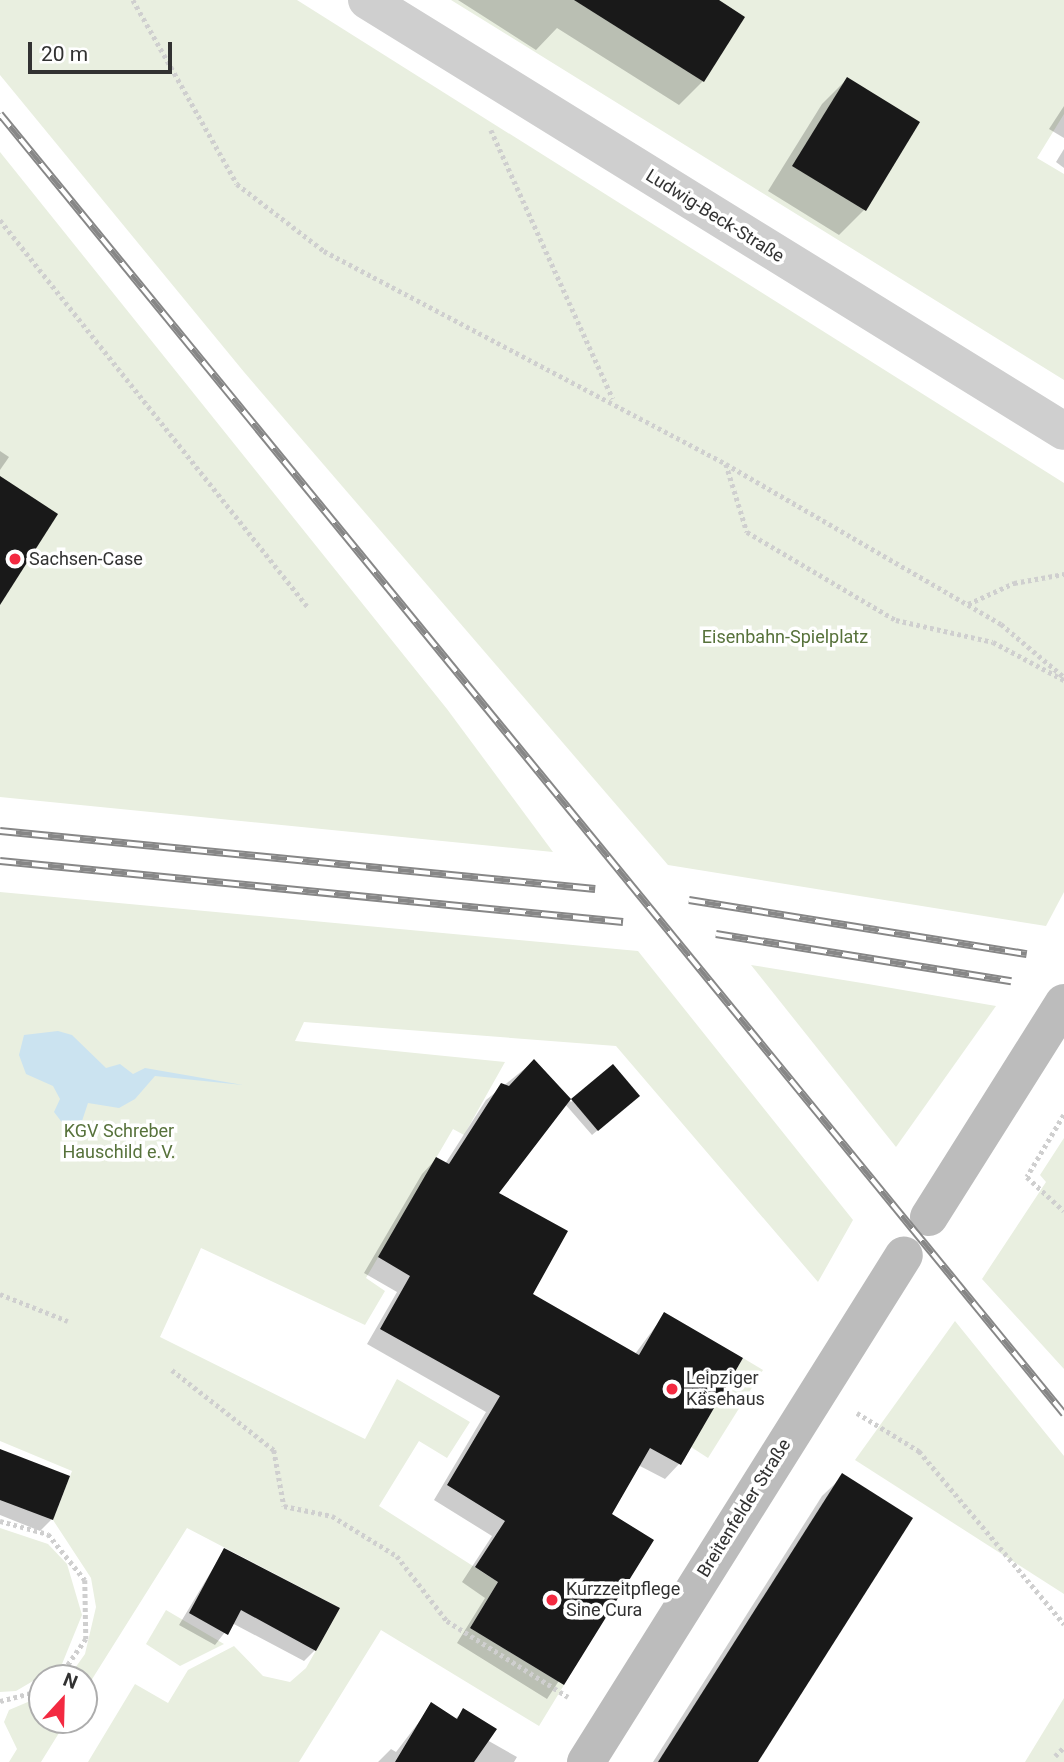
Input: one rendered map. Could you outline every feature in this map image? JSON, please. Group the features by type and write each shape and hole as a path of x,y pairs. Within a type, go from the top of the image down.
{"main road":[{"path":"929,1217 1064,1003"},
{"name":"Breitenfelder Straße","path":"586,1762 818,1388 904,1255"}],"street":[{"name":"Ludwig-Beck-Straße","path":"367,0 1064,431"}],"path":[{"path":"133,0 237,184 324,251 614,399 968,604 1064,679"},
{"path":"491,114 492,139 614,399"},
{"path":"0,220 308,607"},
{"path":"726,464 747,532 895,620 993,642 1064,679"},
{"path":"968,604 1014,583 1064,574"},
{"path":"1064,1115 1027,1177 1064,1211"},
{"path":"0,1294 68,1321"},
{"path":"172,1370 274,1450 284,1506 332,1516 397,1556 447,1621 568,1697"},
{"path":"818,1388 919,1451 1064,1625"},
{"path":"0,1521 48,1534 85,1580 86,1639 69,1664"},
{"path":"0,1701 28,1694"},
{"path":"1055,1756 1064,1747"}],"green space":[{"name":"Eisenbahn-Spielplatz","path":"0,0 297,0 1064,483 1064,892 1046,926 668,865 244,372 0,75"},
{"path":"451,0 1064,0 1064,114 1037,158 1064,174 1064,380"},
{"path":"0,152 447,709 553,852 0,797"},
{"name":"KGV Schreber Hauschild e.V.","path":"0,892 638,951 853,1220 818,1282 616,1046 304,1022 295,1041 505,1062 464,1135 453,1129 366,1278 385,1291 365,1325 201,1248 160,1337 365,1439 397,1379 470,1422 447,1458 419,1441 379,1506 498,1582 470,1628 564,1685 539,1726 381,1630 299,1762 88,1762 135,1684 168,1703 188,1670 234,1646 263,1676 290,1682 306,1668 340,1608 187,1528 98,1670 98,1664 78,1664 85,1654 96,1607 91,1578 53,1520 72,1471 0,1441"},
{"path":"751,965 868,984 996,1006 896,1147"},
{"path":"1064,1138 1064,1369 982,1279 1046,1182 1040,1175"},
{"path":"955,1321 1064,1456 1064,1594 855,1460"},
{"path":"743,1358 763,1370 708,1458 691,1447"},
{"path":"0,1528 48,1544 67,1564 82,1615 62,1664 28,1664 28,1684 16,1691 0,1692"},
{"path":"166,1610 224,1644 180,1666 146,1644"},
{"path":"1064,1698 1064,1762 1025,1762"},
{"path":"28,1702 28,1734 58,1734 41,1762 9,1762 17,1749 4,1722 9,1710"}],"water":[{"path":"58,1031 72,1035 106,1068 120,1064 133,1074 145,1068 243,1085 155,1076 135,1099 119,1108 88,1103 82,1121 64,1125 54,1112 60,1099 53,1086 26,1074 19,1055 24,1035"}],"building":[{"path":"574,0 719,0 745,17 704,82"},
{"path":"847,77 920,122 866,211 792,166"},
{"name":"Sachsen-Case","path":"0,476 58,514 0,605"},
{"path":"534,1059 571,1099 499,1193 568,1231 533,1294 639,1355 664,1312 743,1358 681,1465 650,1448 612,1514 654,1540 564,1685 470,1628 498,1582 475,1567 505,1521 447,1485 500,1396 380,1329 410,1276 378,1257 436,1157 449,1164 501,1083 509,1086"},
{"path":"613,1064 640,1096 598,1131 571,1099"},
{"path":"0,1449 70,1476 53,1520 0,1500"},
{"path":"842,1473 913,1518 758,1762 658,1762"},
{"path":"224,1548 340,1608 316,1651 241,1610 228,1635 189,1613"},
{"path":"431,1702 457,1719 463,1708 497,1729 474,1762 395,1762"}],"railway":[{"path":"0,114 1064,1414"},
{"path":"0,831 595,889"},
{"path":"0,861 623,922"},
{"path":"689,900 1027,954"},
{"path":"716,934 1011,981"}],"place":[{"name":"Sachsen-Case","path":"15,559"},
{"name":"Leipziger Käsehaus","path":"672,1389"},
{"name":"Kurzzeitpflege Sine Cura","path":"552,1600"}]}
